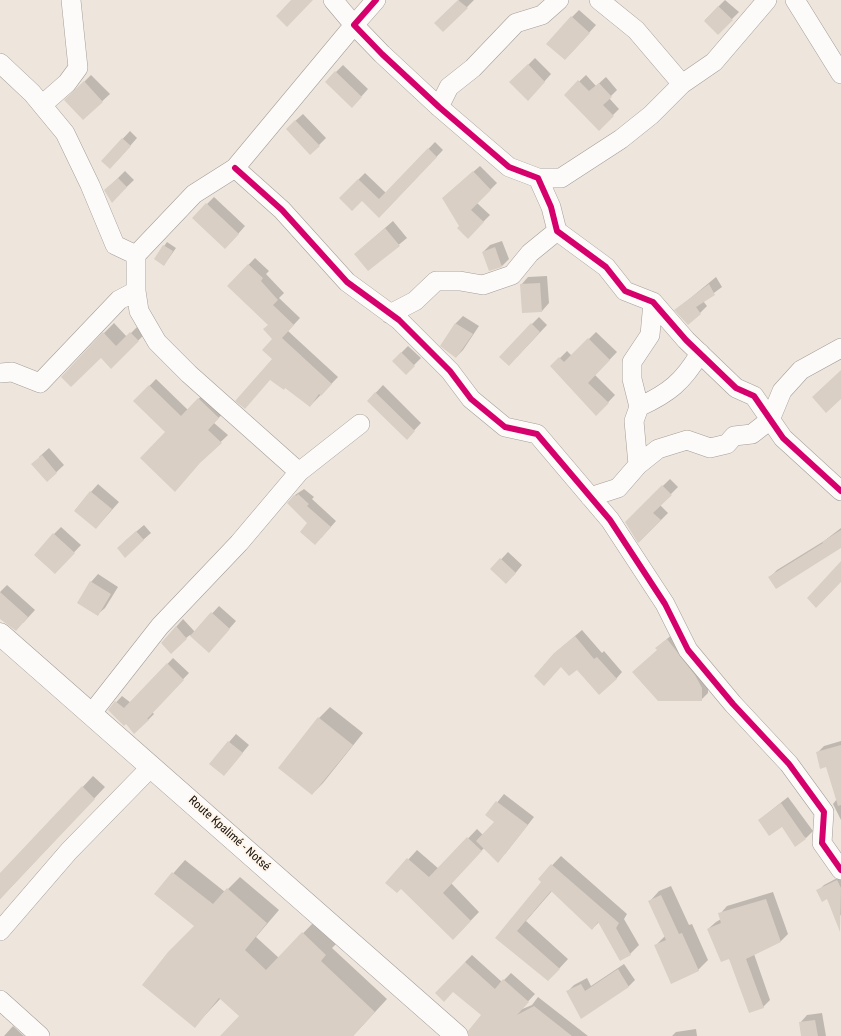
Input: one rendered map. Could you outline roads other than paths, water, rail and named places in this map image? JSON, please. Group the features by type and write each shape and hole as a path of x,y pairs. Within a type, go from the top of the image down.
{"main road":[{"name":"Route Kpalimé - Notsé","path":"0,634 152,766 457,1036"}],"street":[{"path":"42,105 67,82 78,68 71,0"},
{"path":"333,0 382,54 439,107 509,167 538,178 561,178 595,157 651,115 682,84 714,62 767,0"},
{"path":"299,472 189,374 157,342 139,311 136,292 136,255 194,194 235,168 347,14 376,0"},
{"path":"439,107 449,87 473,68 516,23 542,15 559,0"},
{"path":"599,0 636,30 682,84"},
{"path":"795,0 841,74"},
{"path":"0,63 32,93 65,133 90,185 115,245 136,255"},
{"path":"235,168 282,210 346,282 399,320 450,372 471,399 505,427 537,434 610,520 665,604 688,650 733,704 789,764 824,812 822,843 841,870"},
{"path":"538,178 551,207 557,231 606,267 625,291 653,302 700,354 736,388 754,396 783,438 841,491"},
{"path":"390,314 415,301 436,281 460,281 482,285 512,275 530,253 557,231"},
{"path":"0,374 12,372 40,383 119,300 136,292"},
{"path":"638,465 634,421 639,408 632,378 632,362 650,335 653,302"},
{"path":"590,497 618,488 638,465 658,449 687,440 710,448 727,444 734,436 752,434 770,420 782,391 801,370 841,348"},
{"path":"639,408 664,395 688,373 700,354"},
{"path":"91,714 160,626 239,543 299,472 360,424"},
{"path":"0,931 69,851 152,766"},
{"path":"0,1000 40,1036"}]}
